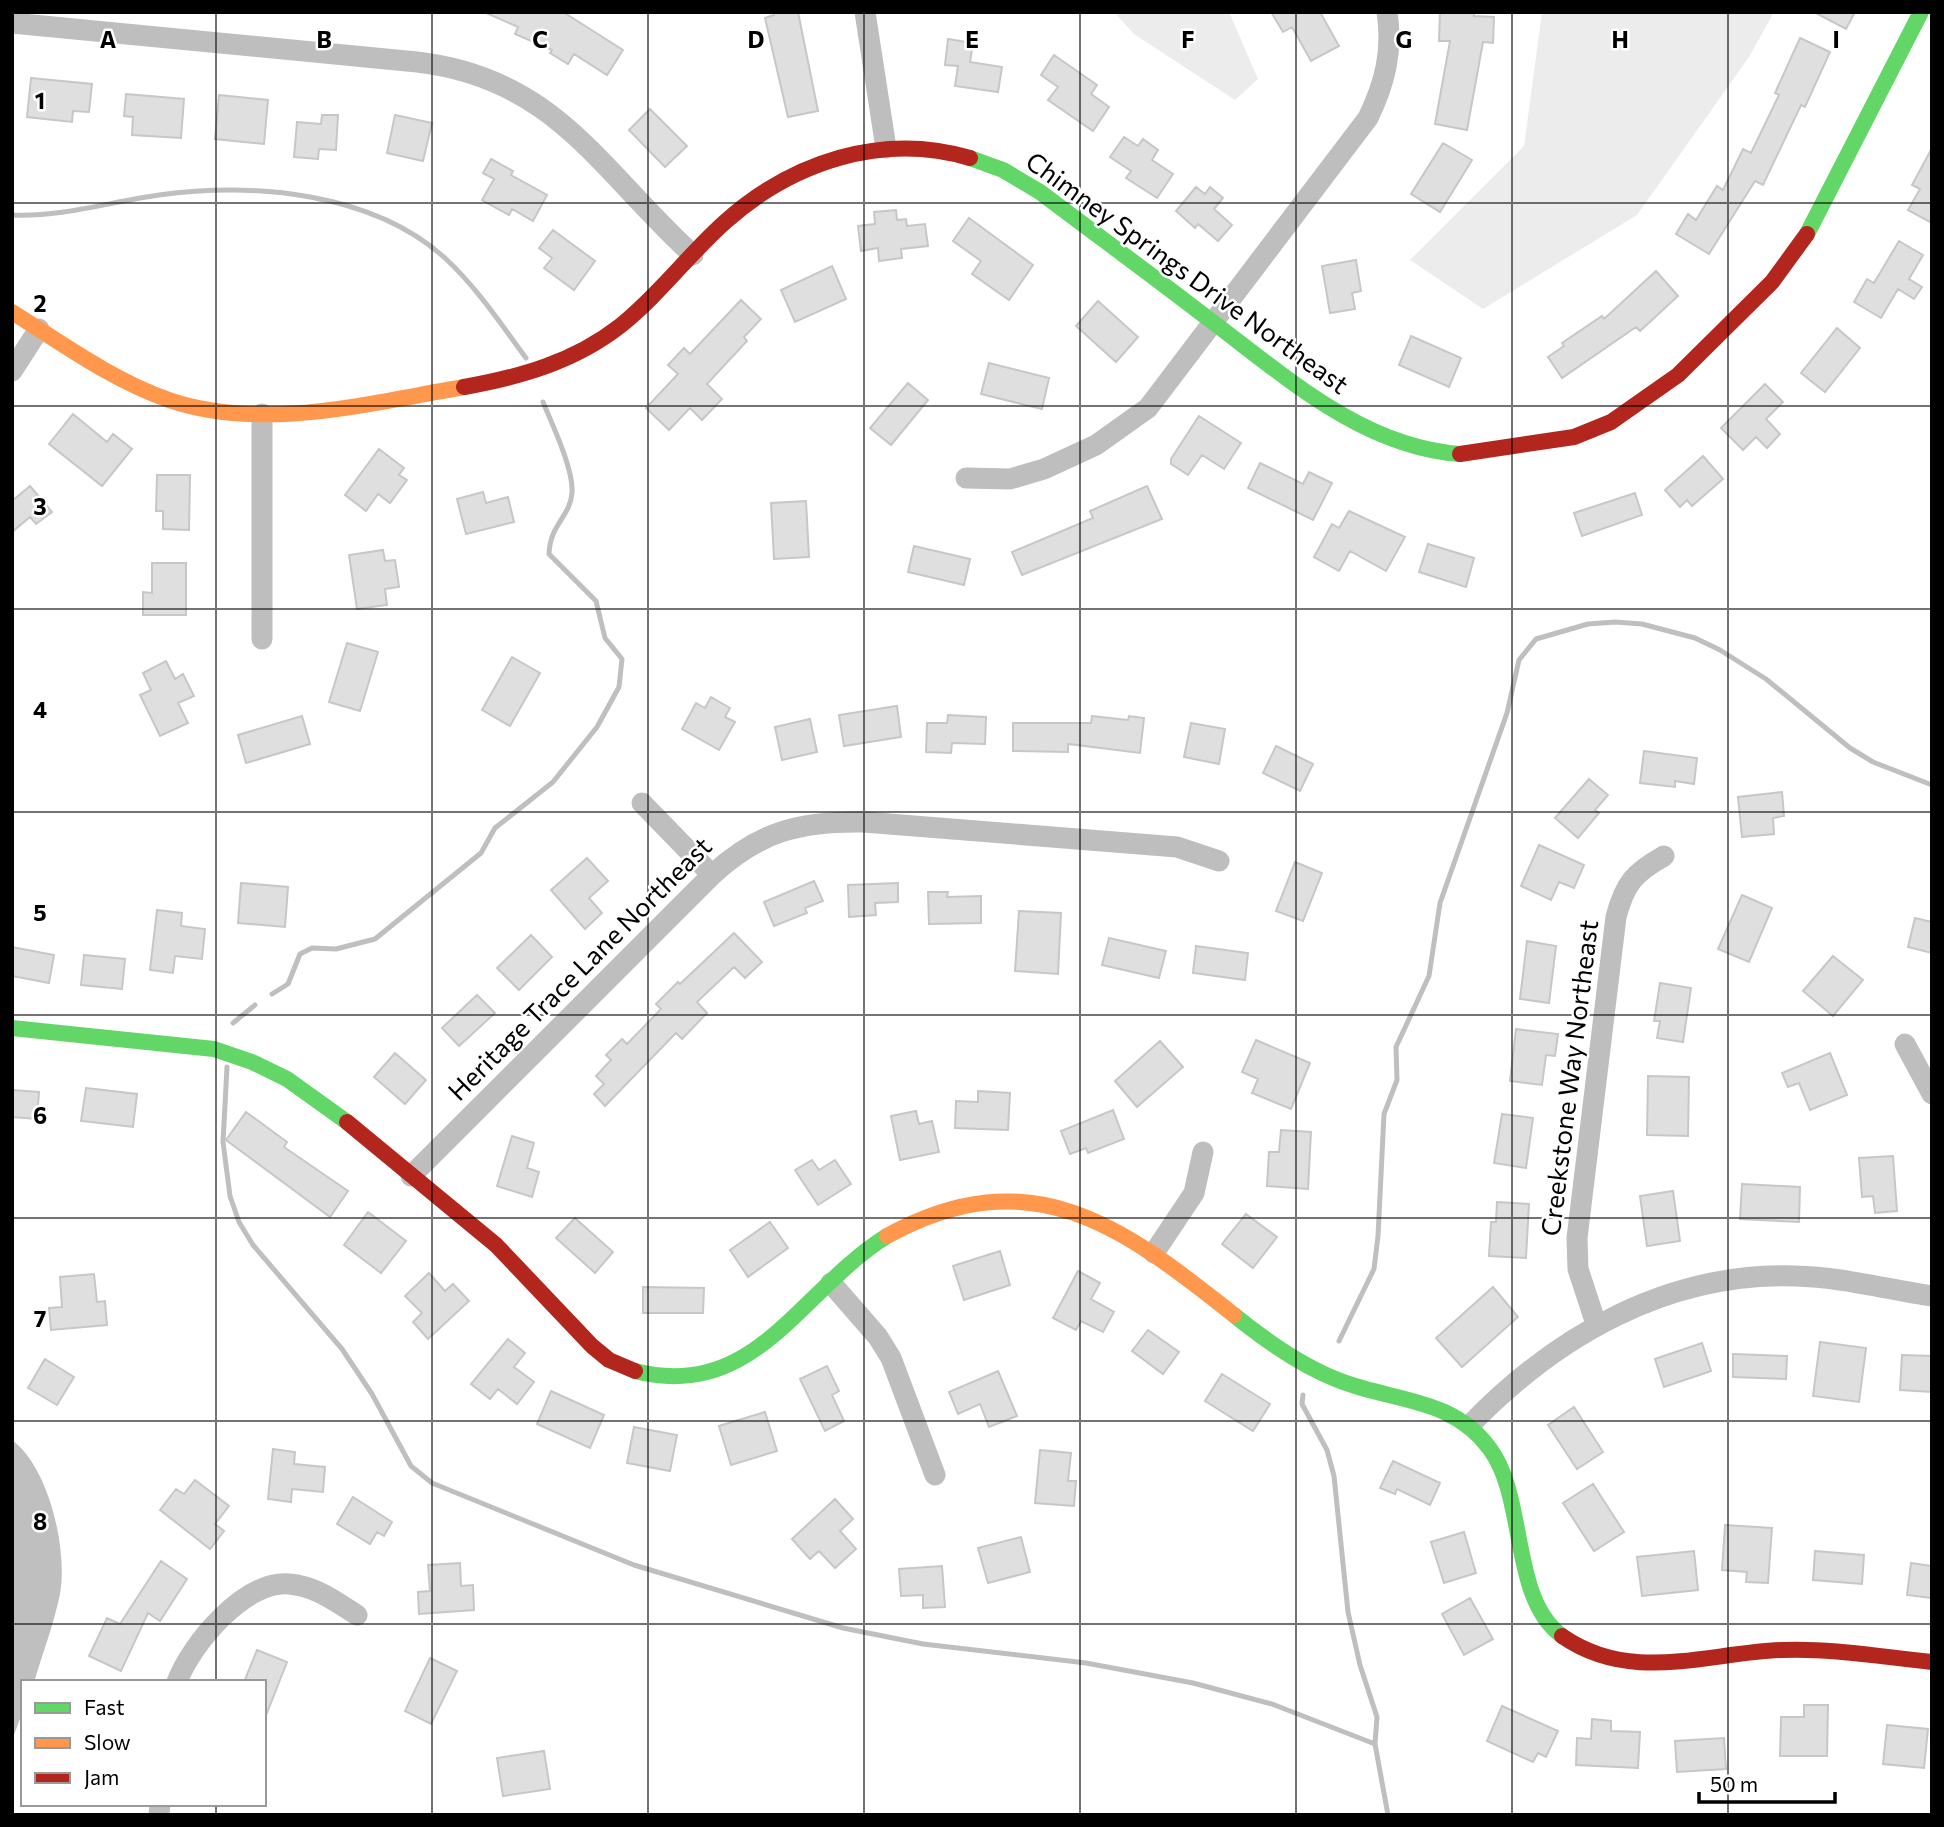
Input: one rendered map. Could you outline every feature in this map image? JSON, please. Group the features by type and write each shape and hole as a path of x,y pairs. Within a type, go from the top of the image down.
{"street":[{"path":"865,12 886,148"},
{"path":"966,478 1010,479 1044,469 1096,445 1148,408 1368,118 1379,96 1390,54 1387,12"},
{"name":"Chimney Springs Drive Northeast","path":"12,312 111,372 172,401 217,411 262,414 447,390 553,365 603,338 645,306 725,222 784,177 837,155 886,148 922,149 992,164 1011,174 1065,209 1321,403 1359,426 1432,452 1481,453 1574,437 1611,422 1678,375 1772,282 1803,243 1921,12"},
{"path":"12,23 442,65 498,81 555,116 692,255"},
{"path":"12,372 39,329"},
{"path":"262,414 262,639"},
{"path":"642,803 712,875"},
{"name":"Heritage Trace Lane Northeast","path":"411,1176 712,875 735,854 760,839 784,830 832,821 1177,847 1219,862"},
{"name":"Creekstone Way Northeast","path":"1596,1324 1578,1269 1577,1238 1616,917 1623,890 1642,869 1664,856"},
{"path":"12,1028 184,1044 238,1055 310,1093 493,1241 590,1344 625,1369 640,1373 682,1377 730,1367 766,1343 862,1253 896,1231 944,1210 985,1202 1026,1203 1065,1209 1114,1228 1154,1253 1304,1364 1339,1381 1434,1407 1470,1425 1494,1454 1505,1475 1534,1595 1561,1636 1580,1650 1606,1660 1637,1662 1781,1650 1932,1662"},
{"path":"1905,1044 1932,1094"},
{"path":"1154,1253 1194,1192 1203,1152"},
{"path":"1470,1425 1536,1363 1596,1324 1674,1293 1757,1277 1837,1279 1932,1296"},
{"path":"831,1283 878,1337 891,1358 935,1475"},
{"path":"178,1680 187,1660 212,1626 260,1590 286,1583 309,1587 357,1615"}],"shaded area":[{"path":"1114,12 1229,12 1258,79 1235,100 1134,34"},
{"path":"1542,12 1774,12 1749,57 1637,215 1483,309 1410,260 1524,146"},
{"path":"12,1440 25,1453 46,1489 58,1533 62,1576 55,1616 35,1680 21,1680 21,1716 12,1740"}],"building":[{"path":"484,12 563,12 623,50 607,75 574,54 568,64 550,53 552,50 515,34 518,27"},
{"path":"773,12 798,12 818,111 788,117 765,18 774,15"},
{"path":"1271,12 1320,12 1339,46 1311,61 1292,27 1283,32"},
{"path":"1440,12 1474,12 1474,16 1494,17 1493,43 1483,42 1467,130 1435,124 1450,41 1439,41"},
{"path":"1814,12 1855,12 1846,29"},
{"path":"1800,38 1830,52 1805,107 1801,105 1763,185 1755,181 1709,254 1676,234 1688,214 1696,220 1717,186 1723,190 1743,149 1751,153 1779,95 1775,93"},
{"path":"948,39 973,43 970,62 1002,67 998,92 955,86 958,66 945,65"},
{"path":"1054,55 1097,85 1091,94 1109,107 1093,131 1048,100 1058,87 1041,75"},
{"path":"31,78 92,84 89,112 73,111 72,122 27,117"},
{"path":"126,94 184,99 181,138 132,135 133,117 124,116"},
{"path":"219,95 268,100 264,144 215,139"},
{"path":"650,109 687,146 665,167 629,130"},
{"path":"322,115 338,115 336,150 319,149 318,159 294,157 297,122 321,124"},
{"path":"395,115 432,123 423,161 387,153"},
{"path":"1124,137 1138,146 1143,139 1158,150 1152,160 1173,174 1157,198 1126,178 1131,171 1110,157"},
{"path":"1443,143 1472,160 1440,212 1411,194"},
{"path":"1932,148 1932,223 1908,210 1920,189 1912,185"},
{"path":"491,159 513,171 511,175 547,195 533,221 512,209 509,215 482,200 494,179 483,173"},
{"path":"1196,187 1205,194 1210,187 1223,198 1214,209 1232,225 1218,241 1198,224 1195,228 1176,211"},
{"path":"896,210 897,220 906,219 907,226 925,224 928,246 901,249 902,258 879,261 878,248 861,251 858,226 875,224 874,212"},
{"path":"969,218 1033,265 1009,300 972,274 981,261 953,241"},
{"path":"553,230 595,261 574,290 544,268 552,258 539,248"},
{"path":"1899,241 1923,255 1909,279 1922,287 1914,299 1898,289 1881,318 1854,302 1867,279 1874,283"},
{"path":"1356,260 1361,291 1352,293 1355,309 1330,313 1322,266"},
{"path":"832,266 846,299 795,322 781,290"},
{"path":"1656,271 1678,296 1640,331 1636,327 1562,378 1548,357 1564,346 1562,343 1602,316 1604,319"},
{"path":"741,300 761,319 744,337 747,341 707,384 722,399 702,420 690,408 669,430 646,408 678,374 668,365 684,348 690,354"},
{"path":"1098,301 1138,337 1116,362 1076,326"},
{"path":"1837,328 1860,348 1825,392 1801,373"},
{"path":"1411,336 1461,358 1449,387 1399,365"},
{"path":"989,363 1049,378 1042,409 981,394"},
{"path":"908,383 928,400 891,445 870,428"},
{"path":"1765,384 1783,402 1766,419 1780,434 1767,448 1756,437 1743,450 1721,428"},
{"path":"73,414 107,442 113,434 132,449 102,486 49,444"},
{"path":"1199,416 1241,443 1224,469 1202,455 1188,475 1171,464 1171,459"},
{"path":"379,449 404,468 399,475 407,480 390,503 378,494 366,511 345,495"},
{"path":"1703,456 1723,479 1692,506 1687,500 1680,507 1665,490"},
{"path":"1260,463 1303,484 1309,472 1332,483 1313,520 1248,488"},
{"path":"157,475 190,475 189,530 163,529 163,511 156,511"},
{"path":"30,486 52,512 36,524 30,517 12,532 12,501"},
{"path":"1147,486 1162,519 1022,575 1012,552 1093,518 1090,511"},
{"path":"483,492 486,503 508,497 514,522 466,534 457,499"},
{"path":"1635,493 1642,515 1582,536 1574,513"},
{"path":"806,501 809,557 774,559 771,503"},
{"path":"1349,511 1405,537 1386,571 1350,551 1339,571 1314,557 1332,524 1339,528"},
{"path":"1428,544 1474,558 1466,587 1419,572"},
{"path":"914,546 970,559 964,585 908,572"},
{"path":"383,550 385,561 395,560 399,587 385,589 387,605 357,609 349,555"},
{"path":"152,563 186,563 186,615 143,615 143,592 152,593"},
{"path":"347,643 378,652 360,711 329,702"},
{"path":"512,657 540,673 510,726 482,710"},
{"path":"166,661 175,679 183,674 194,696 178,703 188,723 160,736 140,695 151,690 143,673"},
{"path":"711,697 730,708 725,717 735,722 719,750 682,729 696,703 705,708"},
{"path":"897,706 901,737 844,746 839,715"},
{"path":"948,715 986,717 985,744 952,743 951,753 926,752 927,723 947,723"},
{"path":"302,716 310,744 246,763 238,735"},
{"path":"1092,716 1128,720 1129,716 1144,718 1140,753 1068,744 1068,752 1013,751 1013,723 1091,723"},
{"path":"810,719 817,752 782,760 775,727"},
{"path":"1191,723 1225,729 1219,764 1184,757"},
{"path":"1276,746 1313,764 1300,791 1263,773"},
{"path":"1644,751 1697,758 1694,784 1675,781 1675,787 1640,783"},
{"path":"1589,779 1608,795 1595,810 1599,813 1578,838 1555,818"},
{"path":"1782,792 1784,816 1773,818 1774,834 1742,837 1738,797"},
{"path":"1539,845 1584,865 1574,888 1559,882 1551,900 1521,886"},
{"path":"587,858 608,881 589,898 602,913 585,929 551,890"},
{"path":"1295,862 1322,873 1303,921 1276,911"},
{"path":"814,881 823,901 805,908 807,913 774,926 764,902"},
{"path":"241,883 288,887 285,927 238,923"},
{"path":"898,883 898,902 875,903 876,915 849,917 848,885"},
{"path":"928,892 948,892 947,897 981,896 981,923 929,924"},
{"path":"1742,895 1772,908 1749,962 1718,949"},
{"path":"157,910 182,913 181,926 205,929 202,959 175,956 173,973 150,970"},
{"path":"1019,911 1061,913 1058,974 1015,971"},
{"path":"1915,918 1932,922 1932,953 1908,947"},
{"path":"734,933 762,962 745,978 734,967 697,1002 707,1013 682,1039 676,1033 605,1106 594,1094 604,1084 596,1076 611,1060 606,1055 622,1039 627,1044 661,1009 656,1004"},
{"path":"531,935 552,957 519,990 497,968"},
{"path":"1109,938 1166,951 1159,978 1102,965"},
{"path":"1527,941 1556,946 1549,1003 1520,999"},
{"path":"1196,946 1248,953 1245,980 1193,973"},
{"path":"12,947 54,955 49,983 12,976"},
{"path":"84,955 125,959 122,989 81,985"},
{"path":"1833,956 1863,980 1833,1016 1803,991"},
{"path":"1660,983 1691,988 1683,1042 1657,1038 1660,1021 1654,1021"},
{"path":"477,995 495,1013 459,1046 442,1028"},
{"path":"1516,1029 1558,1034 1555,1056 1546,1055 1542,1085 1510,1081"},
{"path":"1256,1040 1310,1063 1291,1109 1252,1093 1258,1079 1242,1072"},
{"path":"1160,1041 1183,1067 1137,1107 1115,1081"},
{"path":"395,1053 426,1080 405,1104 374,1077"},
{"path":"1830,1053 1847,1095 1810,1110 1799,1083 1788,1087 1782,1073"},
{"path":"1648,1076 1689,1077 1688,1136 1647,1135"},
{"path":"86,1088 137,1094 133,1127 81,1121"},
{"path":"12,1090 39,1092 37,1119 12,1117"},
{"path":"978,1091 1010,1093 1008,1130 955,1128 956,1101 978,1102"},
{"path":"1113,1110 1124,1139 1088,1153 1086,1148 1070,1154 1061,1131"},
{"path":"916,1111 919,1124 932,1121 939,1152 900,1160 891,1116"},
{"path":"246,1112 287,1142 284,1147 348,1191 330,1217 226,1140"},
{"path":"1502,1114 1533,1118 1526,1168 1494,1163"},
{"path":"1281,1130 1311,1132 1308,1189 1267,1186 1269,1152 1279,1152"},
{"path":"512,1136 534,1143 527,1168 539,1172 532,1197 497,1186"},
{"path":"1893,1156 1897,1211 1875,1213 1873,1196 1862,1197 1859,1158"},
{"path":"812,1160 819,1170 835,1160 851,1184 818,1205 795,1170"},
{"path":"1742,1184 1800,1187 1799,1222 1740,1219"},
{"path":"1673,1191 1680,1241 1647,1246 1640,1196"},
{"path":"1497,1202 1529,1204 1526,1258 1489,1256 1491,1222 1496,1222"},
{"path":"368,1212 406,1241 381,1273 344,1245"},
{"path":"1246,1214 1277,1237 1253,1268 1222,1244"},
{"path":"575,1218 613,1252 595,1273 556,1238"},
{"path":"770,1222 788,1248 748,1277 730,1250"},
{"path":"1000,1251 1010,1285 964,1300 953,1266"},
{"path":"1078,1271 1100,1283 1091,1299 1114,1312 1103,1332 1081,1321 1076,1330 1053,1318"},
{"path":"429,1273 445,1291 453,1284 469,1301 428,1339 413,1322 422,1313 405,1296"},
{"path":"94,1274 97,1302 105,1301 107,1325 51,1330 49,1308 62,1307 60,1277"},
{"path":"643,1287 704,1288 703,1313 643,1313"},
{"path":"1493,1287 1518,1317 1462,1367 1436,1338"},
{"path":"1148,1330 1179,1352 1163,1374 1132,1351"},
{"path":"508,1339 525,1353 514,1367 534,1382 517,1404 498,1389 490,1399 471,1384"},
{"path":"1820,1342 1866,1348 1859,1402 1813,1396"},
{"path":"1702,1343 1711,1371 1664,1387 1655,1359"},
{"path":"1733,1354 1787,1356 1786,1379 1733,1377"},
{"path":"1902,1355 1932,1356 1932,1392 1900,1390"},
{"path":"45,1359 74,1377 57,1405 28,1388"},
{"path":"827,1366 839,1391 832,1395 844,1421 825,1431 800,1379"},
{"path":"998,1371 1017,1416 989,1427 980,1404 958,1414 949,1392"},
{"path":"1222,1374 1270,1404 1253,1431 1205,1401"},
{"path":"551,1391 604,1415 590,1448 537,1424"},
{"path":"1574,1407 1603,1452 1577,1469 1548,1425"},
{"path":"765,1412 777,1451 731,1465 719,1426"},
{"path":"634,1427 677,1435 670,1471 627,1463"},
{"path":"273,1449 295,1452 294,1464 325,1467 323,1492 292,1489 291,1502 268,1499"},
{"path":"1040,1450 1071,1453 1068,1481 1076,1481 1074,1506 1035,1503"},
{"path":"1393,1461 1440,1483 1430,1505 1397,1489 1395,1494 1380,1488"},
{"path":"195,1480 229,1506 215,1524 224,1531 210,1549 160,1510 176,1489 184,1494"},
{"path":"1593,1484 1624,1532 1594,1551 1563,1503"},
{"path":"353,1497 392,1522 384,1536 377,1532 370,1544 337,1524"},
{"path":"835,1499 853,1519 840,1531 856,1549 835,1568 819,1551 810,1559 792,1539"},
{"path":"1725,1525 1772,1528 1768,1583 1746,1582 1747,1572 1722,1570"},
{"path":"1464,1532 1476,1573 1444,1583 1431,1542"},
{"path":"1021,1537 1030,1572 988,1583 978,1548"},
{"path":"1694,1551 1698,1590 1642,1596 1637,1557"},
{"path":"1815,1551 1864,1555 1862,1584 1813,1580"},
{"path":"161,1561 187,1579 160,1621 148,1613 121,1671 89,1656 107,1618 120,1624"},
{"path":"460,1563 461,1586 473,1585 474,1610 419,1614 418,1592 430,1591 428,1565"},
{"path":"1911,1563 1932,1566 1932,1598 1907,1595"},
{"path":"942,1566 945,1607 923,1608 923,1595 901,1596 899,1569"},
{"path":"1470,1598 1493,1639 1464,1655 1442,1614"},
{"path":"257,1650 287,1662 266,1715 266,1680 245,1680"},
{"path":"430,1658 457,1671 431,1724 405,1711"},
{"path":"1804,1705 1828,1705 1827,1756 1780,1756 1781,1717 1804,1717"},
{"path":"1502,1706 1558,1731 1546,1757 1538,1753 1533,1762 1487,1741"},
{"path":"1592,1719 1611,1721 1611,1731 1640,1732 1638,1768 1576,1765 1577,1738 1591,1739"},
{"path":"1887,1725 1928,1729 1924,1768 1883,1764"},
{"path":"1724,1738 1726,1769 1677,1772 1675,1741"},
{"path":"544,1751 550,1789 503,1796 497,1758"}],"waterway":[{"path":"12,215 68,211 195,191 272,192 348,206 384,219 417,236 446,259 478,294 526,358"},
{"path":"272,994 288,984 300,954 312,948 336,949 375,939 481,853 495,828 553,782 597,727 619,687 622,659 605,638 596,601 549,554 553,535 568,508 572,483 562,447 543,402"},
{"path":"1339,1341 1374,1269 1384,1114 1397,1080 1396,1047 1429,976 1440,903 1507,713 1519,660 1536,639 1588,624 1615,622 1642,624 1695,638 1720,650 1766,679 1850,748 1873,762 1932,785"},
{"path":"233,1023 255,1005"},
{"path":"227,1067 223,1142 230,1196 239,1222 253,1245 342,1349 372,1394 411,1466 432,1483 634,1565 843,1628 923,1644 1086,1663 1193,1683 1272,1704 1375,1744"},
{"path":"1303,1395 1302,1404 1327,1450 1334,1476 1348,1612 1360,1665 1377,1717 1375,1744 1388,1815"}],"traffic: fast":[{"path":"1807,234 1921,12"},
{"path":"970,158 1003,170 1040,192 1267,364 1326,405 1390,438 1424,449 1460,454"},
{"path":"12,1028 214,1049 252,1062 287,1079 347,1122"},
{"path":"635,1371 677,1376 713,1371 745,1356 773,1335 856,1259 887,1236"},
{"path":"1234,1315 1284,1352 1324,1374 1440,1410 1475,1432 1490,1449 1502,1470 1534,1598 1545,1619 1562,1636"}],"traffic: slow":[{"path":"12,312 88,361 128,382 169,400 205,409 241,414 316,412 464,387"},
{"path":"887,1236 939,1213 986,1202 1031,1203 1072,1212 1113,1230 1153,1254 1234,1315"}],"traffic: jam":[{"path":"464,387 526,373 565,358 602,339 648,301 725,222 779,183 809,169 871,151 937,151 970,158"},
{"path":"1460,454 1574,437 1611,422 1678,375 1772,282 1807,234"},
{"path":"347,1122 496,1245 592,1346 609,1360 635,1371"},
{"path":"1562,1636 1588,1651 1615,1659 1642,1662 1697,1660 1782,1650 1838,1652 1932,1662"}]}
